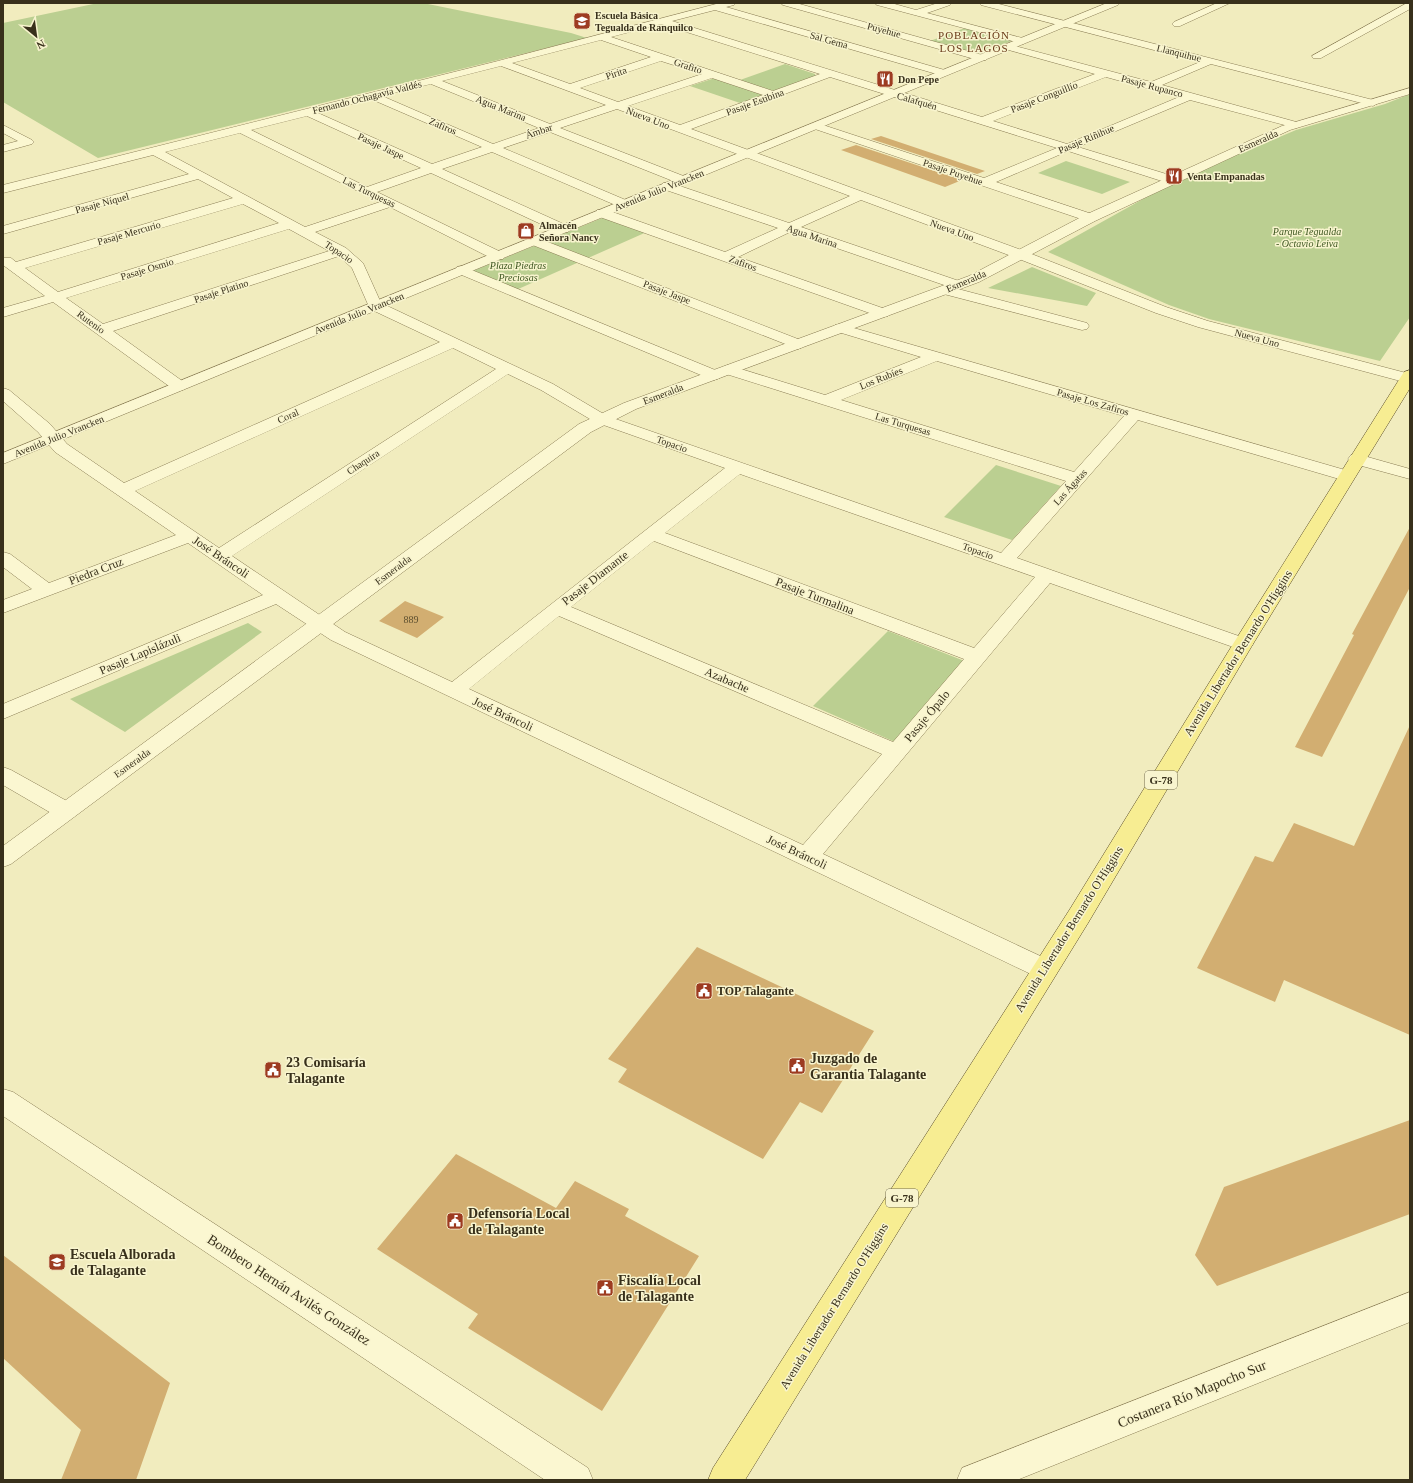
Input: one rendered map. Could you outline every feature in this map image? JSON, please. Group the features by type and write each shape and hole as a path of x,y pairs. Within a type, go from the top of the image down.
{"main road":[{"name":"Avenida Libertador Bernardo O'Higgins","path":"725,1480 1083,909 1243,644 1346,476 1409,377"}],"street":[{"name":"Fernando Ochagavía Valdés","path":"3,189 432,81 731,3"},
{"name":"Puyehue","path":"786,3 982,58"},
{"path":"880,3 1022,41"},
{"path":"916,13 948,3"},
{"name":"Llanquihue","path":"984,3 1373,103"},
{"name":"Avenida Julio Vrancken","path":"3,459 1115,3"},
{"path":"1177,24 1225,3"},
{"path":"1317,56 1410,5"},
{"name":"Sal Gema","path":"715,7 944,73"},
{"name":"Calafquén","path":"661,21 1172,180"},
{"path":"950,30 964,25"},
{"path":"920,40 935,35"},
{"name":"Grafito","path":"601,37 774,95"},
{"path":"820,47 835,42"},
{"name":"Pasaje Rupanco","path":"1008,47 1296,125"},
{"path":"784,60 798,55"},
{"name":"Pirita","path":"570,88 662,57"},
{"path":"1151,86 1210,61"},
{"name":"Nueva Uno","path":"502,63 1019,254 1187,319 1409,377"},
{"name":"Pasaje Conguillío","path":"982,121 1106,73"},
{"name":"Ámbar","path":"367,191 712,74"},
{"name":"Pasaje Estibina","path":"680,129 829,74"},
{"name":"Agua Marina","path":"432,81 682,180"},
{"name":"Esmeralda","path":"3,858 320,625 570,438 601,419 721,372 951,288 986,273 1019,254 1090,218 1296,125 1410,91"},
{"name":"Zafiros","path":"372,96 624,204"},
{"name":"Pasaje Riñihue","path":"984,183 1189,96"},
{"name":"Pasaje Jaspe","path":"308,112 563,229"},
{"name":"Pasaje Puyehue","path":"816,126 1090,218"},
{"path":"3,128 28,142 3,149"},
{"name":"Las Turquesas","path":"241,129 498,256"},
{"name":"Topacio","path":"155,151 341,251 352,259 358,266 375,306 558,392 601,419 1243,644"},
{"name":"Pasaje Níquel","path":"3,230 201,176"},
{"name":"Agua Marina","path":"667,186 789,228 951,288 1082,326"},
{"path":"726,257 859,196"},
{"name":"Pasaje Mercurio","path":"8,263 244,199"},
{"path":"305,231 391,203"},
{"name":"Zafiros","path":"602,213 883,313"},
{"name":"Pasaje Osmio","path":"3,313 291,224"},
{"name":"Pasaje Jaspe","path":"535,241 798,344"},
{"name":"Pasaje Platino","path":"101,330 341,251"},
{"name":"Rutenio","path":"8,263 179,386"},
{"name":"Las Turquesas","path":"462,270 721,372 826,400 1078,479"},
{"name":"Pasaje Los Zafiros","path":"840,328 1346,476"},
{"name":"Coral","path":"122,490 454,342"},
{"name":"Los Rubíes","path":"826,400 936,356"},
{"name":"Chaquira","path":"219,556 507,368"},
{"name":"José Bráncoli","path":"3,393 44,428 61,448 338,636 1044,969"},
{"name":"Las Ágatas","path":"1005,560 1135,414"},
{"path":"1357,459 1410,474"},
{"name":"Pasaje Diamante","path":"454,691 557,608 738,467"},
{"name":"Pasaje Turmalina","path":"652,534 978,657"},
{"name":"Piedra Cruz","path":"3,607 189,536"},
{"path":"3,558 46,590"},
{"name":"Pasaje Ópalo","path":"807,857 1048,575"},
{"name":"Pasaje Lapislázuli","path":"3,712 278,596"},
{"name":"Azabache","path":"557,608 897,752"},
{"path":"3,775 66,811"},
{"name":"Bombero Hernán Avilés González","path":"3,1101 576,1480"},
{"name":"Costanera Río Mapocho Sur","path":"974,1480 1410,1307"}],"green space":[{"path":"98,3 423,3 571,33 587,38 98,158 3,102 3,23"},
{"path":"965,28 1012,41 978,54 930,41"},
{"path":"785,64 815,74 815,76 775,91 740,80"},
{"path":"715,78 765,95 740,103 690,86"},
{"name":"Parque Tegualda - Octavio Leiva","path":"1410,94 1410,317 1380,361 1209,319 1169,305 1048,252 1179,179 1296,130 1385,104"},
{"path":"1066,161 1130,182 1102,194 1038,173"},
{"name":"Plaza Piedras Preciosas","path":"607,216 649,231 516,290 470,272"},
{"path":"1032,267 1096,293 1087,306 988,288"},
{"path":"996,465 1061,486 1012,540 944,517"},
{"path":"248,623 262,632 125,732 70,699"},
{"path":"888,631 967,662 895,742 813,706"}],"building":[{"path":"881,136 985,171 977,174 871,139"},
{"path":"856,145 962,180 945,187 841,150"},
{"path":"1410,527 1410,587 1322,757 1295,747 1354,635 1352,634"},
{"path":"405,601 444,617 417,638 379,621"},
{"path":"1410,725 1410,1035 1284,980 1275,1002 1197,968 1255,856 1273,862 1294,823 1354,846"},
{"path":"697,947 874,1031 822,1113 800,1102 763,1159 618,1082 627,1069 608,1059"},
{"path":"1410,1120 1410,1214 1217,1286 1195,1255 1224,1187"},
{"path":"456,1154 556,1208 575,1181 629,1209 625,1216 699,1256 602,1411 468,1328 478,1314 377,1249"},
{"path":"3,1255 170,1383 136,1480 61,1480 81,1430 3,1358"}],"place":[{"name":"Escuela Básica Tegualda de Ranquilco","path":"582,21"},
{"name":"Don Pepe","path":"885,79"},
{"name":"Venta Empanadas","path":"1174,176"},
{"name":"Almacén Señora Nancy","path":"526,231"},
{"name":"TOP Talagante","path":"704,991"},
{"name":"Juzgado de Garantia Talagante","path":"797,1066"},
{"name":"23 Comisaría Talagante","path":"273,1070"},
{"name":"Defensoría Local de Talagante","path":"455,1221"},
{"name":"Escuela Alborada de Talagante","path":"57,1262"},
{"name":"Fiscalía Local de Talagante","path":"605,1288"}],"district":[{"name":"POBLACIÓN LOS LAGOS","path":"974,41"}]}
